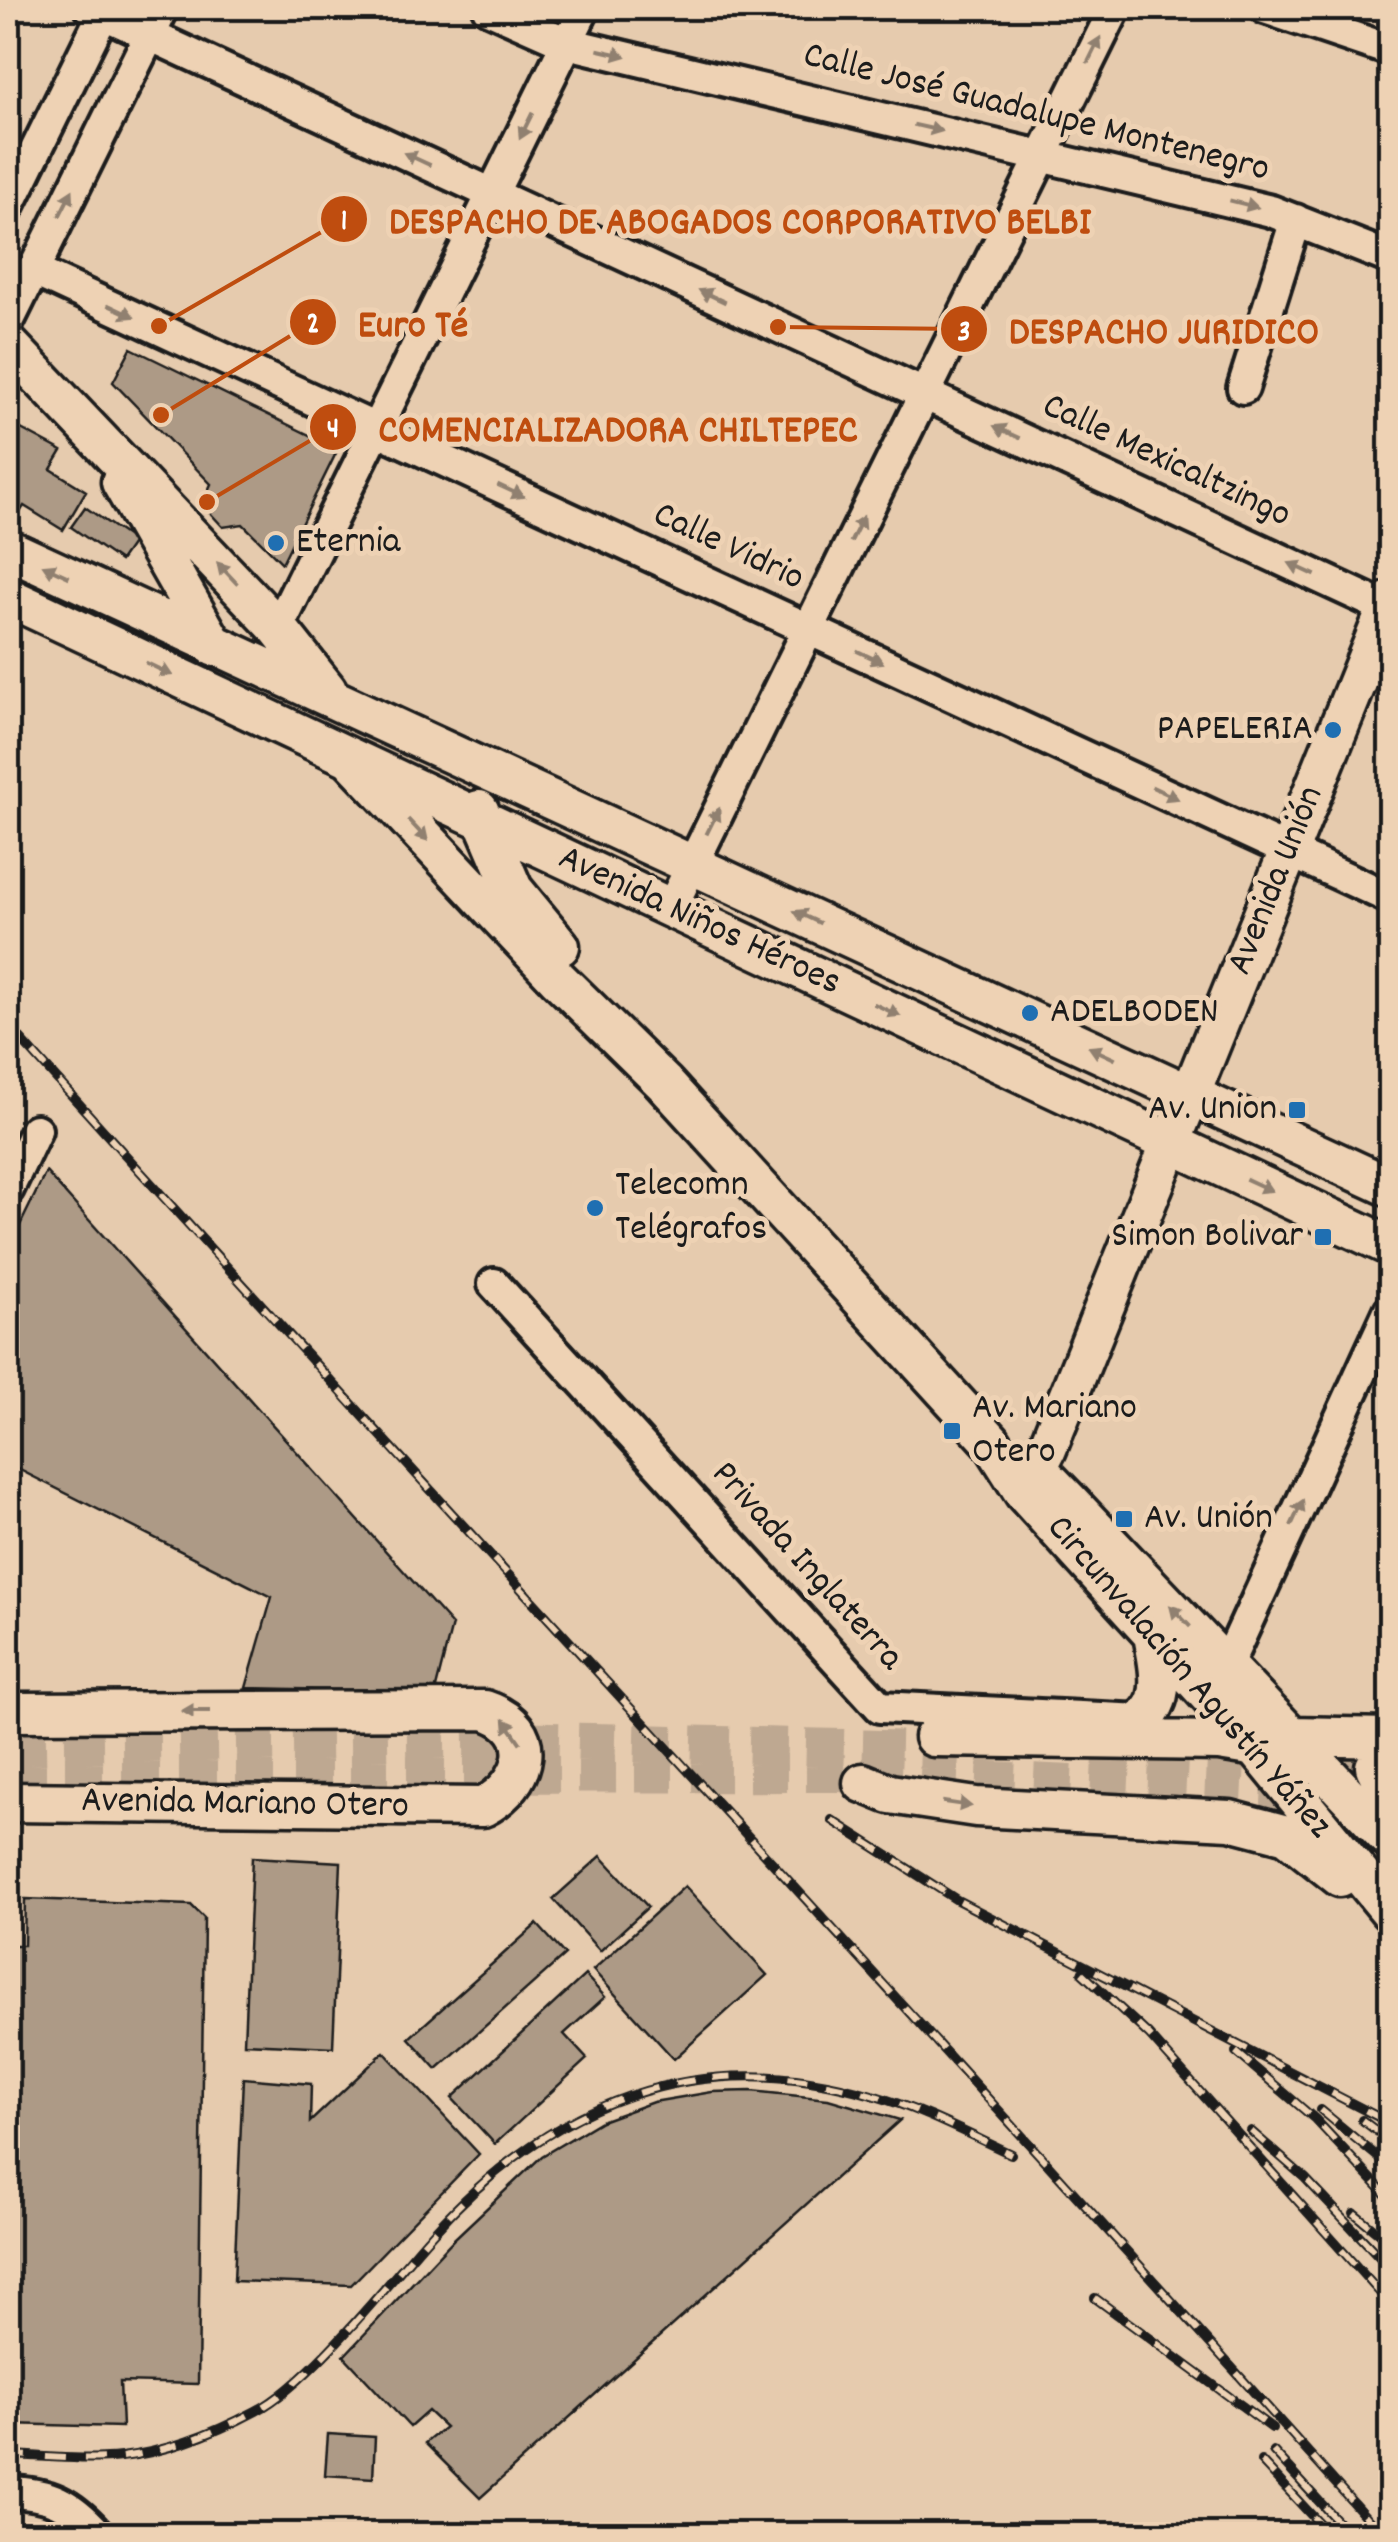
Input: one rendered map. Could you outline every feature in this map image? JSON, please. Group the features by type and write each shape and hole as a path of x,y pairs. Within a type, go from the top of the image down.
{"main road":[{"path":"8,344 278,628 335,700"},
{"path":"100,445 212,641 245,711"},
{"path":"116,599 145,579 160,548"},
{"name":"Avenida Niños Héroes","path":"8,549 1390,1187"},
{"name":"Avenida Niños Héroes","path":"8,597 1390,1246"},
{"name":"Avenida Unión","path":"1031,1480 1390,607"},
{"name":"Circunvalación Agustín Yáñez","path":"351,760 558,979 664,1083 991,1441 1227,1665 1390,1843"},
{"name":"Circunvalación Agustín Yáñez","path":"466,761 482,820 513,889 664,1083"},
{"name":"Circunvalación Agustín Yáñez","path":"1031,1480 1153,1635 1252,1743 1390,1910"},
{"path":"1094,1743 1145,1720 1162,1686 1153,1635"},
{"name":"Avenida Mariano Otero","path":"8,1712 485,1710 512,1725 522,1750 512,1784 483,1808 8,1802"},
{"path":"1292,1736 1390,1738"},
{"path":"934,1737 1252,1743 1307,1775 1358,1827 1390,1843"},
{"path":"1390,1752 1376,1767 1376,1777 1390,1797"},
{"path":"863,1783 890,1794 976,1807 1230,1820 1259,1826 1311,1850 1390,1923"}],"street":[{"name":"Calle José Guadalupe Montenegro","path":"488,8 567,43 1042,155 1296,220 1390,258"},
{"path":"278,628 584,8"},
{"path":"670,908 1115,8"},
{"path":"1266,8 1390,50"},
{"path":"8,207 100,9"},
{"name":"Calle Mexicaltzingo","path":"100,9 156,21 492,194 1390,607"},
{"path":"8,322 156,21"},
{"path":"1243,388 1296,220"},
{"name":"Calle Vidrio","path":"32,270 1390,898"},
{"path":"8,1189 36,1130"},
{"name":"Privada Inglaterra","path":"494,1284 880,1706 1145,1720"},
{"path":"1227,1665 1390,1310"},
{"path":"8,2492 41,2492 63,2500 98,2534"}],"building":[{"path":"131,348 338,449 282,563 243,524 223,527 202,504 211,484 113,382"},
{"path":"8,422 62,451 51,469 86,491 63,530 24,506 17,517 8,511"},
{"path":"85,507 134,541 120,561 71,527"},
{"path":"46,1172 452,1625 435,1692 246,1688 272,1597 8,1464 8,1250"},
{"path":"601,1856 648,1907 600,1951 553,1899"},
{"path":"252,1857 341,1862 333,2047 244,2043"},
{"path":"685,1886 767,1975 674,2059 593,1970"},
{"path":"25,1899 191,1905 204,1918 198,2384 120,2382 122,2427 8,2424 8,1945 24,1945"},
{"path":"537,1924 565,1955 437,2069 409,2038"},
{"path":"585,1975 605,1997 564,2034 587,2059 495,2144 452,2098"},
{"path":"384,2052 479,2154 351,2285 234,2281 243,2078 311,2084 310,2122"},
{"path":"751,2091 828,2099 900,2120 480,2498 425,2443 445,2427 428,2411 410,2427 344,2356 454,2239 542,2156 601,2121 653,2102 712,2092"},
{"path":"328,2434 375,2437 373,2478 325,2475"}],"tunnel":[{"path":"8,1746 465,1739 968,1751"},
{"path":"1093,1756 1390,1770"},
{"path":"8,1775 837,1773 1374,1798"}],"railway":[{"path":"8,1025 1381,2534"},
{"path":"832,1820 957,1900 1390,2123"},
{"path":"1082,1973 1149,2035 1390,2304"},
{"path":"1236,2052 1315,2119 1390,2199"},
{"path":"8,2455 93,2459 156,2451 256,2411 324,2356 477,2189 526,2150 577,2119 630,2096 687,2081 746,2076 808,2081 890,2101 1011,2154"},
{"path":"1321,2110 1390,2167"},
{"path":"1362,2120 1390,2141"},
{"path":"1251,2131 1305,2178 1390,2268"},
{"path":"1354,2213 1390,2242"},
{"path":"1095,2298 1272,2428"},
{"path":"1273,2451 1349,2534"},
{"path":"1261,2461 1329,2534"}],"place":[{"name":"DESPACHO DE ABOGADOS CORPORATIVO BELBI","path":"159,326"},
{"name":"DESPACHO JURIDICO","path":"778,327"},
{"name":"Euro Té","path":"161,415"},
{"name":"COMENCIALIZADORA CHILTEPEC","path":"207,502"},
{"name":"Eternia","path":"276,543"},
{"name":"PAPELERIA","path":"1333,730"},
{"name":"ADELBODEN","path":"1030,1013"},
{"name":"Av. Union","path":"1297,1110"},
{"name":"Telecomn Telégrafos","path":"595,1208"},
{"name":"Simon Bolivar","path":"1323,1237"},
{"name":"Av. Mariano Otero","path":"952,1431"},
{"name":"Av. Unión","path":"1124,1519"}]}
